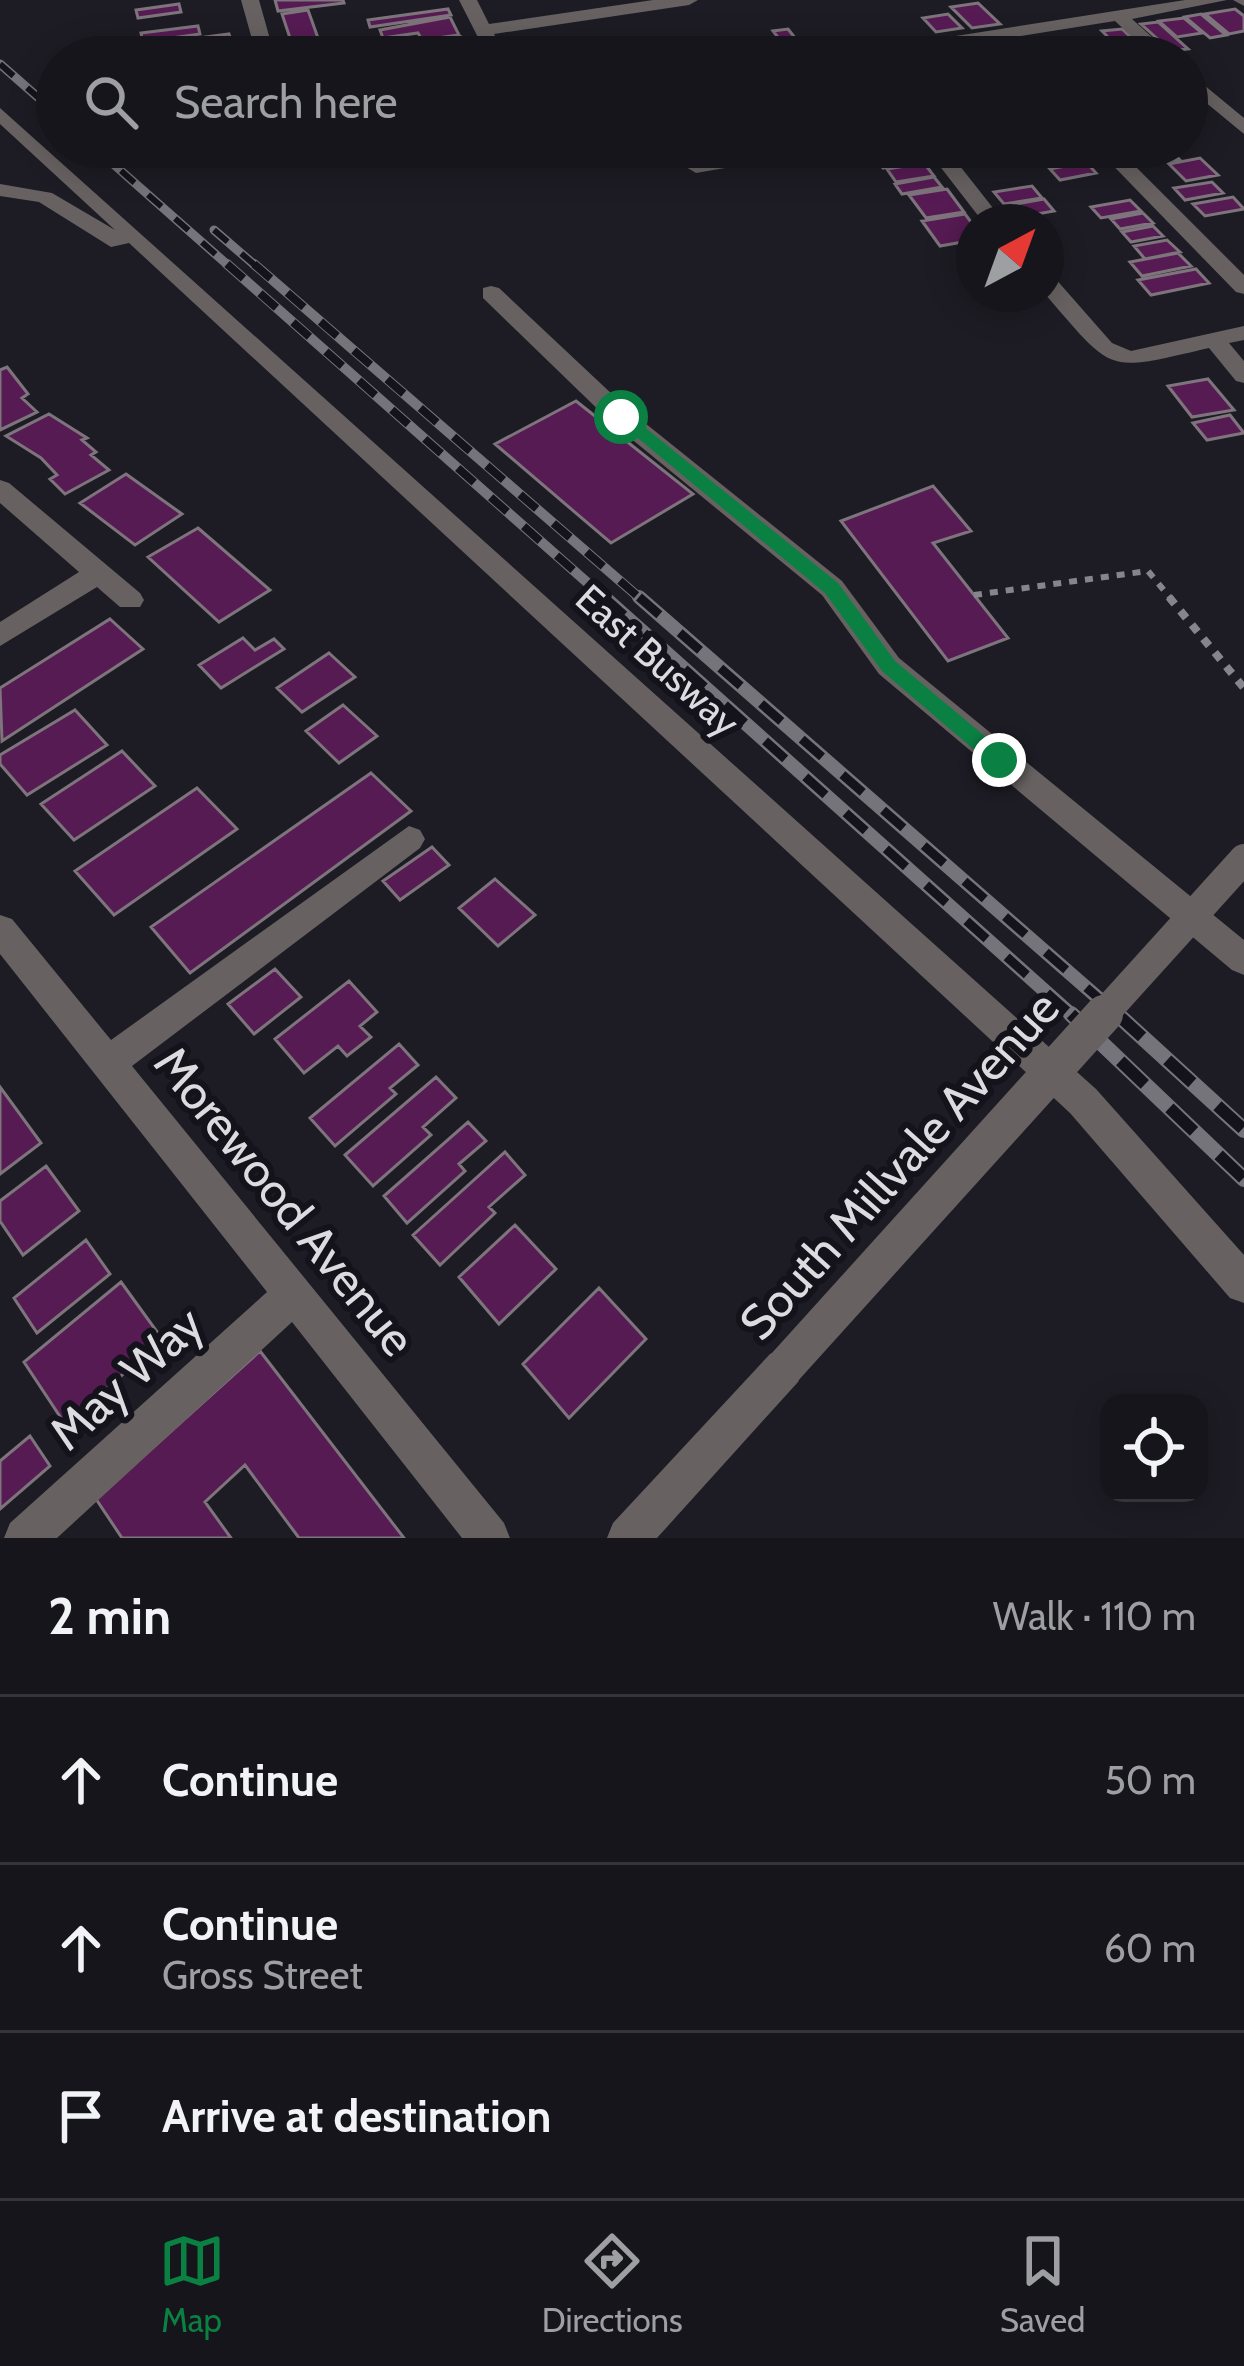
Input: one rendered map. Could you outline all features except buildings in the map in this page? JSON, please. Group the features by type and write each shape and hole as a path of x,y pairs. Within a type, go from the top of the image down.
{"street":[{"path":"250,0 260,36"},
{"path":"468,0 486,36"},
{"path":"483,30 689,0"},
{"path":"988,36 1128,10 1218,0"},
{"path":"1128,10 1148,36"},
{"path":"1208,96 1244,128"},
{"name":"East Busway","path":"0,114 36,147"},
{"path":"0,146 20,132"},
{"name":"East Busway","path":"60,168 1083,1101 1244,1284"},
{"path":"952,168 980,204"},
{"path":"1126,168 1244,287"},
{"path":"0,190 45,197 65,207 192,288"},
{"path":"491,292 621,417 832,588 889,666 1244,960"},
{"path":"1064,303 1104,348 1129,359 1244,333"},
{"path":"1216,342 1244,376"},
{"path":"0,489 11,511 130,600"},
{"path":"0,636 96,574"},
{"path":"108,1063 410,839"},
{"name":"South Millvale Avenue","path":"628,1538 1244,860"},
{"name":"Morewood Avenue","path":"0,928 489,1538"},
{"name":"May Way","path":"25,1538 295,1293"}],"path":[{"path":"974,595 1148,571 1244,688"}],"railway":[{"path":"0,64 36,96"},
{"path":"118,168 230,267"},
{"path":"214,230 257,267"},
{"path":"227,264 607,600"},
{"path":"254,264 642,600"},
{"path":"604,597 1074,1017"},
{"path":"639,597 1120,1017"},
{"path":"1071,1014 1244,1179"},
{"path":"1117,1014 1244,1130"}],"route":[{"path":"621,417 832,588 889,666 999,760"}]}
